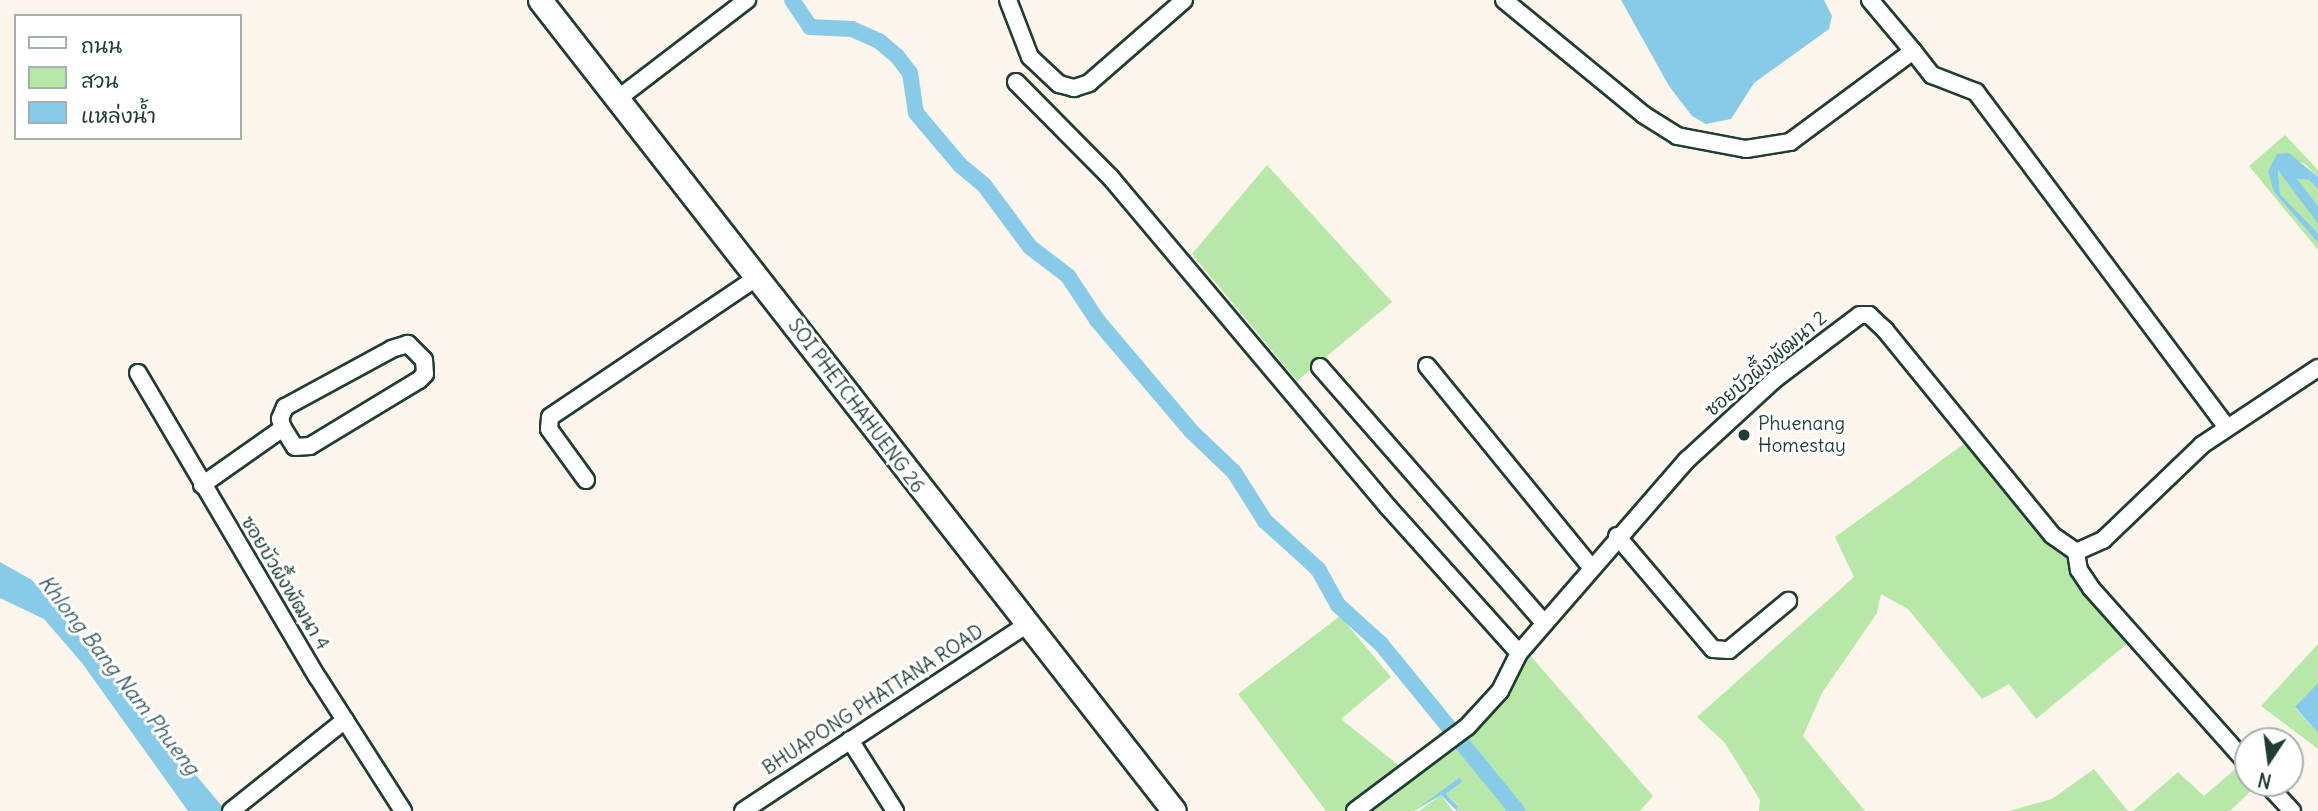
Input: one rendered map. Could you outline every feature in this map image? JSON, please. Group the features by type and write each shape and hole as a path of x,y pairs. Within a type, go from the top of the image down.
{"street":[{"name":"SOI PHETCHAHUENG 26","path":"540,0 620,97 759,276 907,475 1174,811"},
{"path":"620,97 747,0"},
{"path":"1008,0 1030,57 1059,84 1074,88 1089,83 1184,0"},
{"path":"1504,0 1644,116 1677,136 1746,149 1790,142 1913,51"},
{"path":"1870,0 1933,75 1976,92 2227,428"},
{"path":"1016,82 1111,178 1388,507 1519,653"},
{"path":"586,480 549,429 550,416 759,276"},
{"name":"ซอยบัวผึ้งพัฒนา 2","path":"1355,811 1467,727 1500,691 1519,653 1617,536 1686,460 1775,379 1860,315 1869,315 1885,330 2052,536 2076,552"},
{"path":"408,344 424,360 425,374 419,380 310,446 295,447 283,428 280,419 285,407 392,349 408,344"},
{"path":"1427,366 1591,567"},
{"path":"1320,367 1544,623"},
{"path":"2234,748 2091,589 2079,570 2076,552 2103,540 2168,473 2227,428 2318,368"},
{"name":"ซอยบัวผึ้งพัฒนา 4","path":"138,373 202,485 403,811"},
{"path":"202,485 283,428"},
{"path":"1617,536 1713,649 1729,650 1788,601"},
{"name":"BHUAPONG PHATTANA ROAD","path":"743,811 1026,625"},
{"path":"231,811 345,720"},
{"path":"850,740 895,811"},
{"path":"2279,797 2292,811"}],"green space":[{"path":"2285,135 2318,170 2318,177 2305,164 2277,154 2274,192 2318,243 2318,250 2249,166"},
{"path":"1267,165 1392,302 1297,381 1192,254"},
{"path":"2278,169 2318,224 2318,233 2280,194"},
{"path":"2296,179 2309,180 2318,189 2318,206"},
{"path":"1968,441 2061,551 2128,643 2036,719 2009,684 1982,699 1908,609 1881,594 1877,613 1822,693 1803,736 1865,811 1759,811 1760,800 1725,743 1697,717 1854,577 1835,537"},
{"path":"1340,616 1391,677 1341,719 1412,776 1476,733 1527,652 1653,796 1640,811 1457,811 1458,805 1446,794 1462,781 1459,779 1414,811 1326,811 1238,694"},
{"path":"2318,644 2318,683 2295,708 2318,733 2318,749 2304,738 2304,727 2289,727 2261,706"},
{"path":"2094,769 2128,811 2009,811 2052,799"},
{"path":"2234,770 2234,797 2244,797 2230,811 2133,811 2178,772 2204,796"},
{"path":"1441,795 1453,811 1419,811"}],"water":[{"path":"1621,0 1824,0 1832,16 1829,29 1754,83 1731,119 1706,124 1692,116 1669,86"},
{"path":"2289,153 2318,177 2318,189 2309,180 2297,179 2318,206 2318,224 2278,170 2280,194 2318,233 2318,243 2274,192 2268,171 2277,154"},
{"path":"0,562 32,580 226,811 188,811 82,663 44,619 0,598"},
{"path":"2318,683 2318,733 2295,707"},
{"path":"1459,778 1463,781 1446,794 1458,806 1457,811 1441,795 1414,811"}],"waterway":[{"path":"792,0 810,27 852,29 879,41 897,56 910,73 916,113 960,165 984,185 1030,247 1068,276 1097,320 1191,431 1234,472 1265,521 1318,569 1338,605 1381,644 1517,811"}],"place":[{"name":"Phuenang Homestay","path":"1744,435"}],"water label":[{"name":"Khlong Bang Nam Phueng","path":"119,675"}]}
